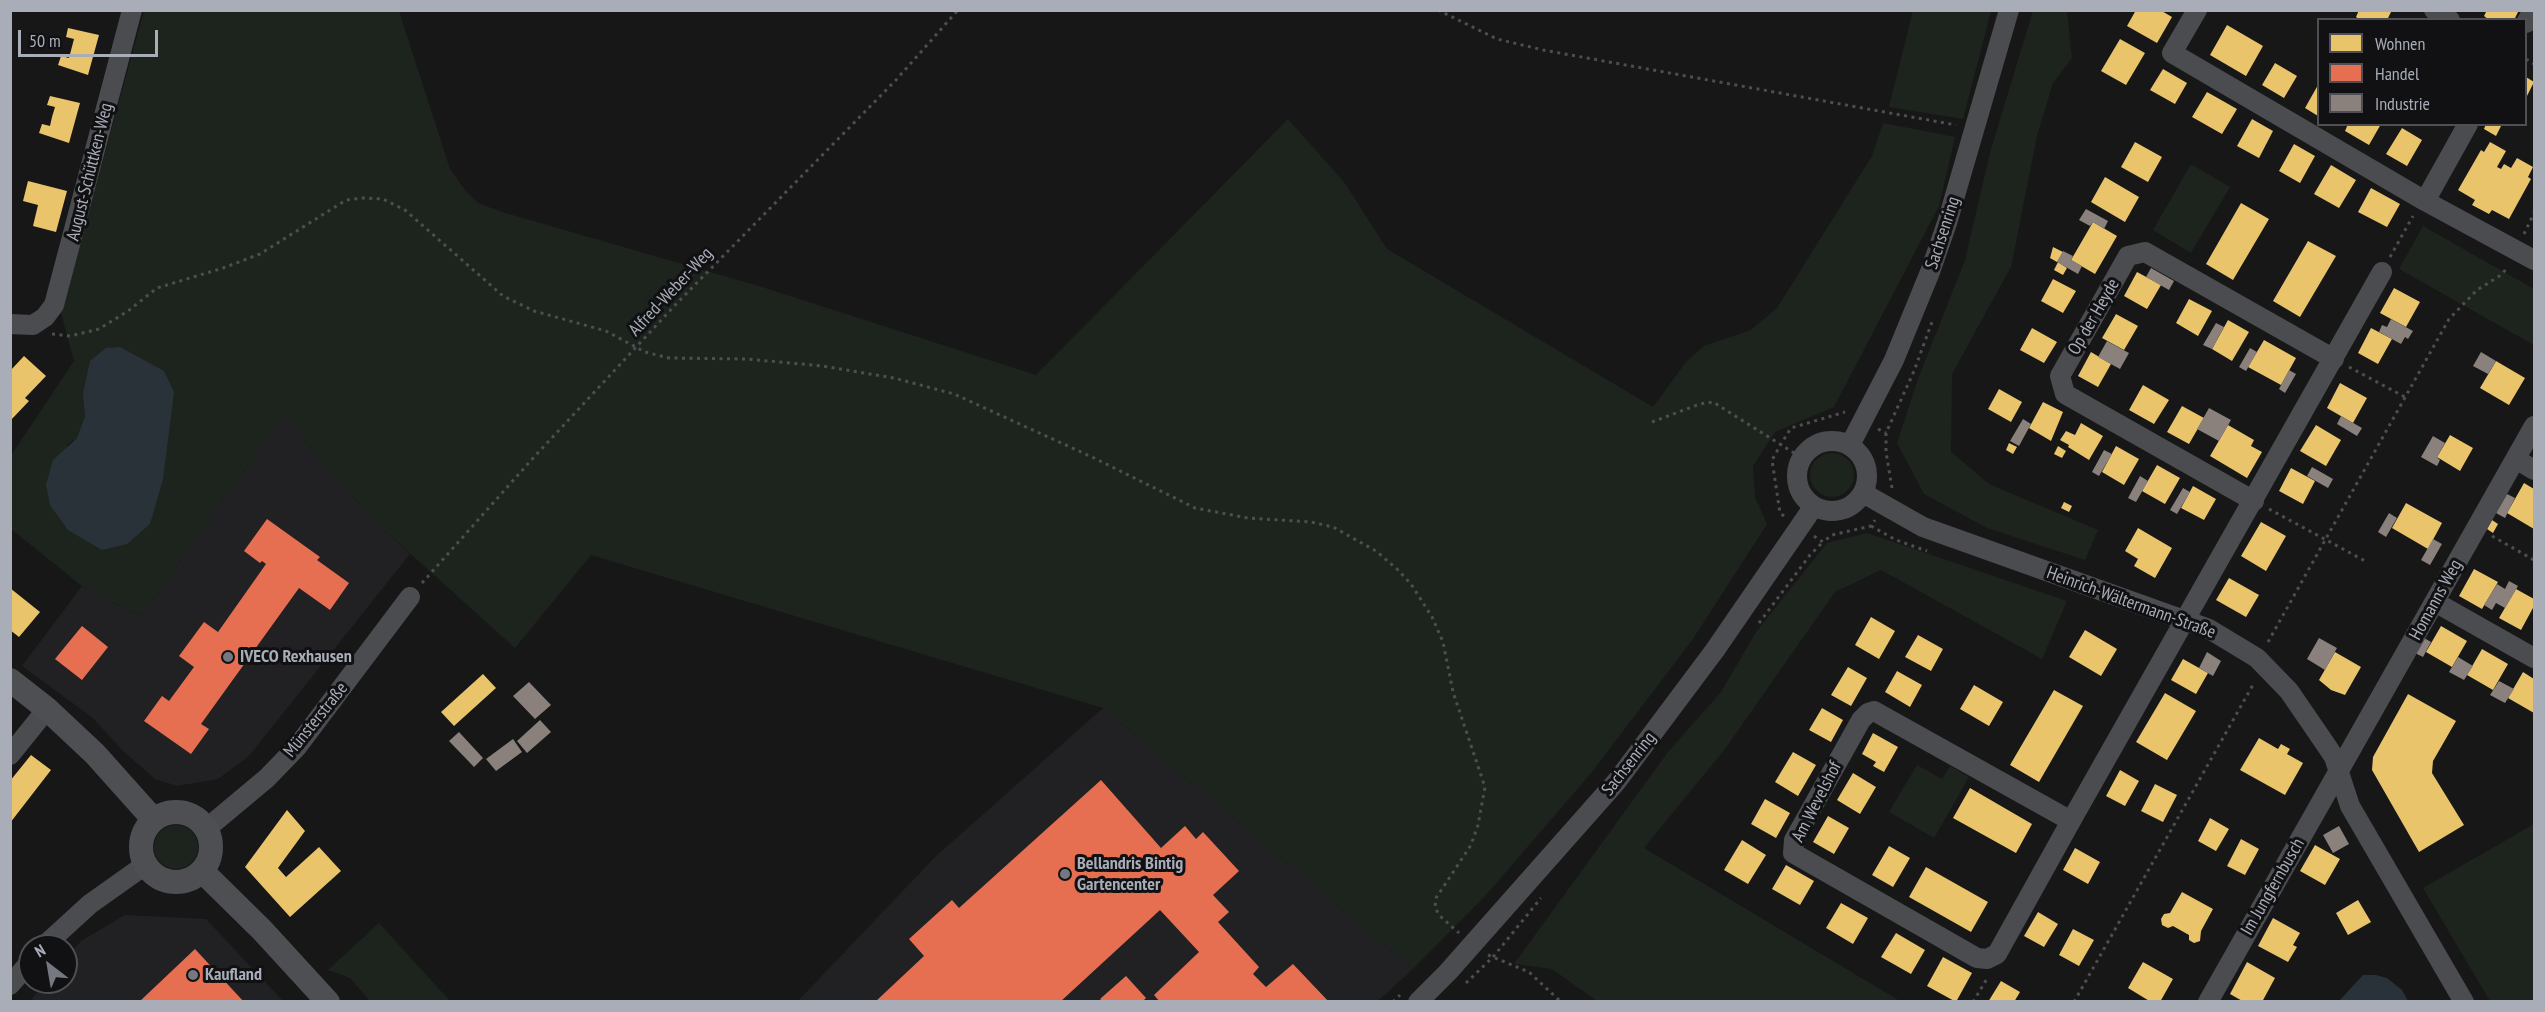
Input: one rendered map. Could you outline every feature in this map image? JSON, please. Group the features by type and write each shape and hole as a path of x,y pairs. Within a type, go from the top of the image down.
{"main road":[{"path":"10,680 47,709 95,754 154,820"},
{"path":"182,812 200,821 206,829 212,848 210,858 202,872 190,880 170,882 160,879 145,865 141,856 142,836 154,820 163,815 182,812"},
{"path":"202,872 262,930 328,1002"}],"street":[{"name":"August-Schüttken-Weg","path":"33,325 45,317 54,305 63,278 132,10"},
{"name":"Sachsenring","path":"1850,445 1894,360 1930,273 2009,10"},
{"path":"2197,10 2172,53 2425,201 2535,260"},
{"path":"2434,10 2447,18"},
{"path":"2425,201 2467,126"},
{"name":"Op der Heyde","path":"2254,501 2065,394 2060,376 2128,256 2145,252 2334,359"},
{"path":"2185,621 2382,272"},
{"path":"10,324 33,325"},
{"name":"Homanns Weg","path":"2339,774 2535,426"},
{"path":"1840,441 1850,445 1863,458 1866,466 1868,476 1863,493 1850,506 1841,510 1832,511 1814,506 1800,489 1798,468 1802,458 1818,443 1840,441"},
{"path":"2516,459 2535,470"},
{"name":"Heinrich-Wältermann-Straße","path":"1863,493 1923,527 2210,629 2261,662 2303,709 2334,757 2350,806 2464,1002"},
{"name":"Sachsenring","path":"1418,1002 1617,781 1715,650 1814,506"},
{"name":"Münsterstraße","path":"206,829 267,778 297,747 410,597"},
{"path":"2435,602 2535,658"},
{"name":"Am Wevelshof","path":"2071,821 1874,711 1861,720 1794,840 1793,853 1977,958 1987,959 1998,954 2185,621"},
{"path":"10,755 47,709"},
{"name":"Im Jungfernbusch","path":"2208,1002 2339,774"},
{"path":"57,934 90,904 145,865"}],"path":[{"name":"Alfred-Weber-Weg","path":"410,597 534,457 772,204 896,80 958,10"},
{"path":"1438,10 1497,39 1543,50 1975,129"},
{"path":"33,325 54,335 70,336 99,329 128,311 157,288 260,254 346,200 383,199 405,210 503,296 534,311 606,331 636,348 669,358 746,359 823,366 894,378 954,394 1092,457 1195,508 1248,518 1311,522 1333,527 1376,551 1411,584 1432,617 1443,642 1453,692 1485,787 1478,825 1471,845 1436,898 1435,907 1439,915 1471,945 1529,972 1561,1002"},
{"path":"2382,272 2419,205 2425,201"},
{"path":"2074,1002 2261,662 2325,538 2449,319 2477,291 2502,275 2516,249"},
{"path":"2334,359 2405,397"},
{"path":"1652,422 1700,404 1713,402 1802,458"},
{"path":"1844,412 1886,434 1886,452 1893,489 1871,526 1843,532 1823,542 1780,513 1772,460 1781,444 1791,428 1844,412"},
{"path":"2254,501 2367,562"},
{"path":"2476,528 2535,560"},
{"path":"1462,987 1493,957"},
{"path":"1974,1002 1992,970"}],"shaded area":[{"path":"144,11 399,11 450,169 478,203 502,212 762,287 1036,375 1288,119 1344,182 1387,249 1653,407 1686,362 1704,346 1751,330 1777,308 1872,156 1883,123 1955,137 1939,206 1834,407 1775,432 1753,466 1755,497 1767,524 1693,639 1592,772 1487,894 1413,969 1103,708 591,555 515,648 374,521 283,415 141,617 82,586 11,529 10,457 74,361 61,313","holes":["83,394 102,549 67,445 77,438 85,416"]},
{"path":"1913,11 1991,11 1963,119 1889,107"},
{"path":"2033,11 2067,11 2072,58 2053,83 2037,136 2011,267 1952,374 1951,452 1989,484 2098,530 2085,560 1987,528 1924,494 1897,443 1918,379 1965,260 1991,149"},
{"path":"2191,164 2230,187 2191,253 2153,230"},
{"path":"2423,226 2534,289 2534,345 2399,269"},
{"path":"120,347 164,371 174,392 163,479 150,524 127,544 102,550 68,530 50,505 46,485 53,460 77,438 85,416 83,394 90,361 106,348"},
{"path":"283,415 374,521 410,554 248,757 218,779 177,786 155,779 123,751 93,718 22,666 82,586 141,617"},
{"path":"1832,453 1847,460 1854,475 1847,490 1832,497 1817,490 1810,475 1817,460"},
{"path":"1867,533 2067,601 2042,659 1881,570 1835,592 1725,749 1644,848 1900,1001 1597,1001 1552,969 1514,964 1668,752 1721,692 1756,632 1827,543"},
{"path":"1103,708 1413,969 1378,1001 797,1002 935,857"},
{"path":"1917,765 1942,779 1950,766 1969,777 1934,838 1889,812"},
{"path":"2534,824 2534,1001 2490,1001 2423,888"},
{"path":"176,825 191,832 198,847 191,862 176,869 161,862 154,847 161,832"},
{"path":"125,915 206,919 283,1001 29,1002 36,994 78,994 78,944"},
{"path":"379,923 450,1001 370,1001 350,978 328,970"},
{"path":"2363,975 2387,978 2402,990 2408,1001 2339,1001"}],"building: Wohnen":[{"path":"2136,10 2160,10 2172,17 2157,43 2127,26"},
{"path":"2359,10 2392,10 2388,18 2356,17"},
{"path":"2487,10 2519,10 2515,18 2486,18 2484,16"},
{"path":"2227,25 2263,46 2246,76 2210,55"},
{"path":"68,28 99,35 88,75 58,65 61,56 69,58 74,39 66,37"},
{"path":"2120,39 2145,53 2126,85 2101,71"},
{"path":"2275,63 2297,76 2284,98 2262,85"},
{"path":"2163,69 2187,83 2175,104 2150,90"},
{"path":"2527,78 2534,82 2527,96"},
{"path":"2317,87 2317,115 2305,108"},
{"path":"2207,92 2237,109 2222,134 2192,117"},
{"path":"50,96 80,103 69,143 39,133 42,124 50,126 55,107 47,105"},
{"path":"2252,119 2273,131 2259,158 2237,146"},
{"path":"2347,126 2380,126 2369,145 2345,131"},
{"path":"2485,126 2501,126 2496,136 2484,129"},
{"path":"2402,128 2422,140 2407,166 2386,154"},
{"path":"2135,142 2162,157 2148,182 2121,167"},
{"path":"2490,142 2506,151 2497,167 2501,169 2504,164 2511,168 2517,158 2533,167 2528,177 2531,179 2509,219 2492,210 2489,214 2472,205 2475,200 2458,190 2481,150 2484,152"},
{"path":"2294,144 2315,156 2300,183 2279,171"},
{"path":"2331,165 2356,180 2339,208 2314,194"},
{"path":"2105,177 2139,197 2125,222 2091,202"},
{"path":"28,181 67,191 56,232 33,226 38,205 23,201"},
{"path":"2371,188 2400,204 2387,227 2358,212"},
{"path":"2241,203 2269,219 2233,280 2206,264"},
{"path":"2093,222 2117,236 2095,274 2071,260"},
{"path":"2308,241 2336,256 2300,317 2273,301"},
{"path":"2053,247 2063,252 2057,262 2050,258"},
{"path":"2058,262 2067,268 2063,275 2054,270"},
{"path":"2137,272 2161,285 2147,309 2124,296"},
{"path":"2053,279 2076,291 2063,313 2041,301"},
{"path":"2394,288 2420,302 2406,327 2380,313"},
{"path":"2189,299 2212,311 2198,336 2176,323"},
{"path":"2116,314 2138,326 2124,350 2102,338"},
{"path":"2228,320 2249,332 2232,361 2212,349"},
{"path":"2032,328 2057,342 2044,363 2020,350"},
{"path":"2371,328 2392,339 2378,364 2358,353"},
{"path":"2264,340 2296,358 2281,385 2248,367"},
{"path":"2091,352 2111,364 2098,387 2078,376"},
{"path":"24,356 46,376 25,398 29,401 10,421 10,371"},
{"path":"2496,361 2525,378 2509,405 2480,388"},
{"path":"2340,383 2367,398 2353,423 2327,408"},
{"path":"2143,385 2169,400 2154,424 2129,410"},
{"path":"1999,389 2022,402 2011,422 1988,409"},
{"path":"2043,402 2063,412 2051,441 2029,428"},
{"path":"2182,406 2204,418 2189,444 2167,432"},
{"path":"2081,423 2103,436 2089,460 2060,440 2066,431 2075,435"},
{"path":"2228,425 2254,440 2251,446 2262,452 2247,478 2210,456"},
{"path":"2316,425 2341,440 2326,466 2300,451"},
{"path":"2450,435 2473,448 2460,471 2437,457"},
{"path":"2009,443 2017,447 2013,454 2006,450"},
{"path":"2058,446 2066,451 2062,458 2054,454"},
{"path":"2116,446 2139,459 2124,485 2102,472"},
{"path":"2157,465 2180,478 2165,504 2142,491"},
{"path":"2291,468 2315,481 2303,504 2279,491"},
{"path":"2524,483 2534,489 2534,529 2507,513"},
{"path":"2193,486 2216,499 2204,520 2181,508"},
{"path":"2064,502 2072,506 2069,512 2061,508"},
{"path":"2406,503 2442,523 2428,549 2392,528"},
{"path":"2492,520 2498,524 2493,533 2487,529"},
{"path":"2261,522 2286,536 2266,571 2241,556"},
{"path":"2138,528 2172,548 2155,578 2134,566 2138,559 2125,551"},
{"path":"2474,569 2498,582 2482,609 2459,596"},
{"path":"2229,578 2259,595 2246,617 2216,600"},
{"path":"10,588 40,612 19,637 10,630"},
{"path":"2516,589 2534,599 2534,606 2521,630 2499,618"},
{"path":"1871,617 1895,631 1879,659 1855,645"},
{"path":"2441,626 2467,641 2452,667 2426,652"},
{"path":"2085,630 2117,649 2101,676 2069,657"},
{"path":"1918,635 1943,649 1931,671 1905,657"},
{"path":"2482,649 2508,664 2493,690 2467,675"},
{"path":"2335,652 2361,667 2345,695 2331,690 2319,680"},
{"path":"2183,659 2208,673 2196,694 2171,680"},
{"path":"1848,667 1867,678 1851,706 1831,695"},
{"path":"1897,671 1922,685 1910,707 1885,692"},
{"path":"2523,672 2534,679 2534,713 2508,698"},
{"path":"483,674 496,688 454,726 441,712"},
{"path":"1974,685 2003,702 1989,726 1960,709"},
{"path":"2054,690 2083,706 2039,782 2010,765"},
{"path":"2165,693 2196,711 2167,760 2136,742"},
{"path":"2408,694 2456,721 2433,761 2432,773 2464,825 2419,852 2372,770 2373,757"},
{"path":"1822,708 1843,720 1831,742 1809,730"},
{"path":"1873,733 1898,747 1884,772 1873,766 1876,762 1862,754"},
{"path":"2259,738 2278,749 2281,744 2290,749 2287,754 2303,763 2285,795 2240,770"},
{"path":"1793,752 1816,765 1798,796 1775,782"},
{"path":"31,755 51,770 10,823 10,781"},
{"path":"2120,770 2139,781 2125,806 2106,796"},
{"path":"1853,773 1876,787 1860,814 1837,800"},
{"path":"2155,784 2177,795 2163,822 2141,811"},
{"path":"1970,788 2032,824 2016,853 1953,818"},
{"path":"1765,799 1790,813 1776,838 1751,824"},
{"path":"287,810 305,831 278,868 286,877 319,847 341,871 290,917 245,867"},
{"path":"1828,816 1849,828 1834,854 1813,842"},
{"path":"2210,818 2229,829 2216,851 2198,841"},
{"path":"2241,839 2259,849 2245,875 2227,866"},
{"path":"1742,840 1766,855 1748,884 1724,870"},
{"path":"2315,845 2340,859 2325,885 2300,871"},
{"path":"1889,846 1910,858 1893,887 1872,875"},
{"path":"2075,848 2100,862 2088,884 2063,870"},
{"path":"1786,865 1814,881 1800,905 1772,889"},
{"path":"1926,867 1988,902 1971,932 1909,897"},
{"path":"2182,892 2213,909 2201,931 2200,941 2194,943 2189,940 2189,935 2173,926 2168,928 2162,925 2161,919 2164,914 2170,913"},
{"path":"2358,900 2371,922 2348,935 2336,913"},
{"path":"1841,903 1868,918 1853,944 1826,928"},
{"path":"2038,912 2058,924 2044,947 2024,936"},
{"path":"2273,918 2300,933 2293,945 2297,947 2288,962 2258,946"},
{"path":"2073,929 2094,940 2079,966 2059,955"},
{"path":"1896,933 1925,950 1911,974 1881,957"},
{"path":"1943,957 1972,973 1956,1002 1927,986"},
{"path":"2143,962 2173,979 2160,1002 2151,1002 2128,988"},
{"path":"2247,962 2275,978 2262,1002 2244,1002 2230,994"},
{"path":"2001,981 2020,992 2014,1002 1988,1002"}],"building: Handel":[{"path":"267,519 320,557 317,560 349,583 330,610 299,588 201,724 209,729 191,754 144,721 162,696 169,701 194,667 179,656 204,622 218,632 266,564 262,561 260,563 244,551"},
{"path":"82,626 108,647 82,680 55,659"},
{"name":"Bellandris Bintig Gartencenter","path":"1101,780 1161,848 1185,826 1196,839 1203,832 1239,871 1213,895 1229,912 1218,922 1259,967 1253,974 1266,987 1293,964 1329,1002 1160,1002 1154,995 1199,952 1160,910 1060,1002 875,1002 924,956 909,939 952,900 959,908"},
{"name":"Kaufland","path":"195,949 244,1002 139,1002"},
{"path":"1126,976 1146,998 1142,1002 1103,1002 1100,999"}],"building: Industrie":[{"path":"2086,209 2108,221 2104,229 2093,222 2090,226 2079,220"},
{"path":"2063,251 2073,256 2071,260 2082,266 2078,274 2057,262"},
{"path":"2151,268 2174,281 2169,290 2146,277"},
{"path":"2391,319 2413,331 2408,339 2405,337 2401,344 2379,332 2382,325 2387,327"},
{"path":"2216,323 2224,327 2212,349 2203,345"},
{"path":"2107,341 2129,353 2120,369 2098,357"},
{"path":"2250,348 2257,352 2246,371 2239,367"},
{"path":"2481,352 2496,361 2488,374 2473,366"},
{"path":"2289,370 2296,374 2285,393 2279,389"},
{"path":"2209,408 2231,420 2219,441 2197,429"},
{"path":"2341,416 2362,428 2357,436 2337,424"},
{"path":"2023,419 2031,424 2019,446 2010,441"},
{"path":"2433,436 2445,443 2437,457 2440,460 2437,466 2421,457"},
{"path":"2104,450 2112,454 2099,476 2092,472"},
{"path":"2312,467 2333,479 2328,488 2307,476"},
{"path":"2140,476 2148,481 2136,502 2128,498"},
{"path":"2183,488 2190,492 2177,514 2170,510"},
{"path":"2507,494 2515,498 2505,518 2496,513"},
{"path":"2389,513 2397,518 2386,537 2378,532"},
{"path":"2433,539 2442,544 2430,565 2421,560"},
{"path":"2509,581 2518,586 2505,608 2496,603 2492,610 2484,605 2497,584 2505,589"},
{"path":"2319,638 2337,648 2325,670 2307,659"},
{"path":"2424,638 2431,642 2423,657 2415,653"},
{"path":"2207,652 2221,661 2213,676 2199,668"},
{"path":"2458,657 2473,666 2464,680 2449,672"},
{"path":"2499,681 2514,689 2505,703 2490,695"},
{"path":"529,682 551,705 535,719 513,696"},
{"path":"540,720 551,732 527,753 517,741"},
{"path":"459,732 483,758 474,767 449,741"},
{"path":"513,739 522,752 496,771 486,759"},
{"path":"2339,826 2349,844 2333,853 2323,835"}],"place":[{"name":"IVECO Rexhausen","path":"228,657"},
{"name":"Bellandris Bintig Gartencenter","path":"1065,874"},
{"name":"Kaufland","path":"193,975"}]}
